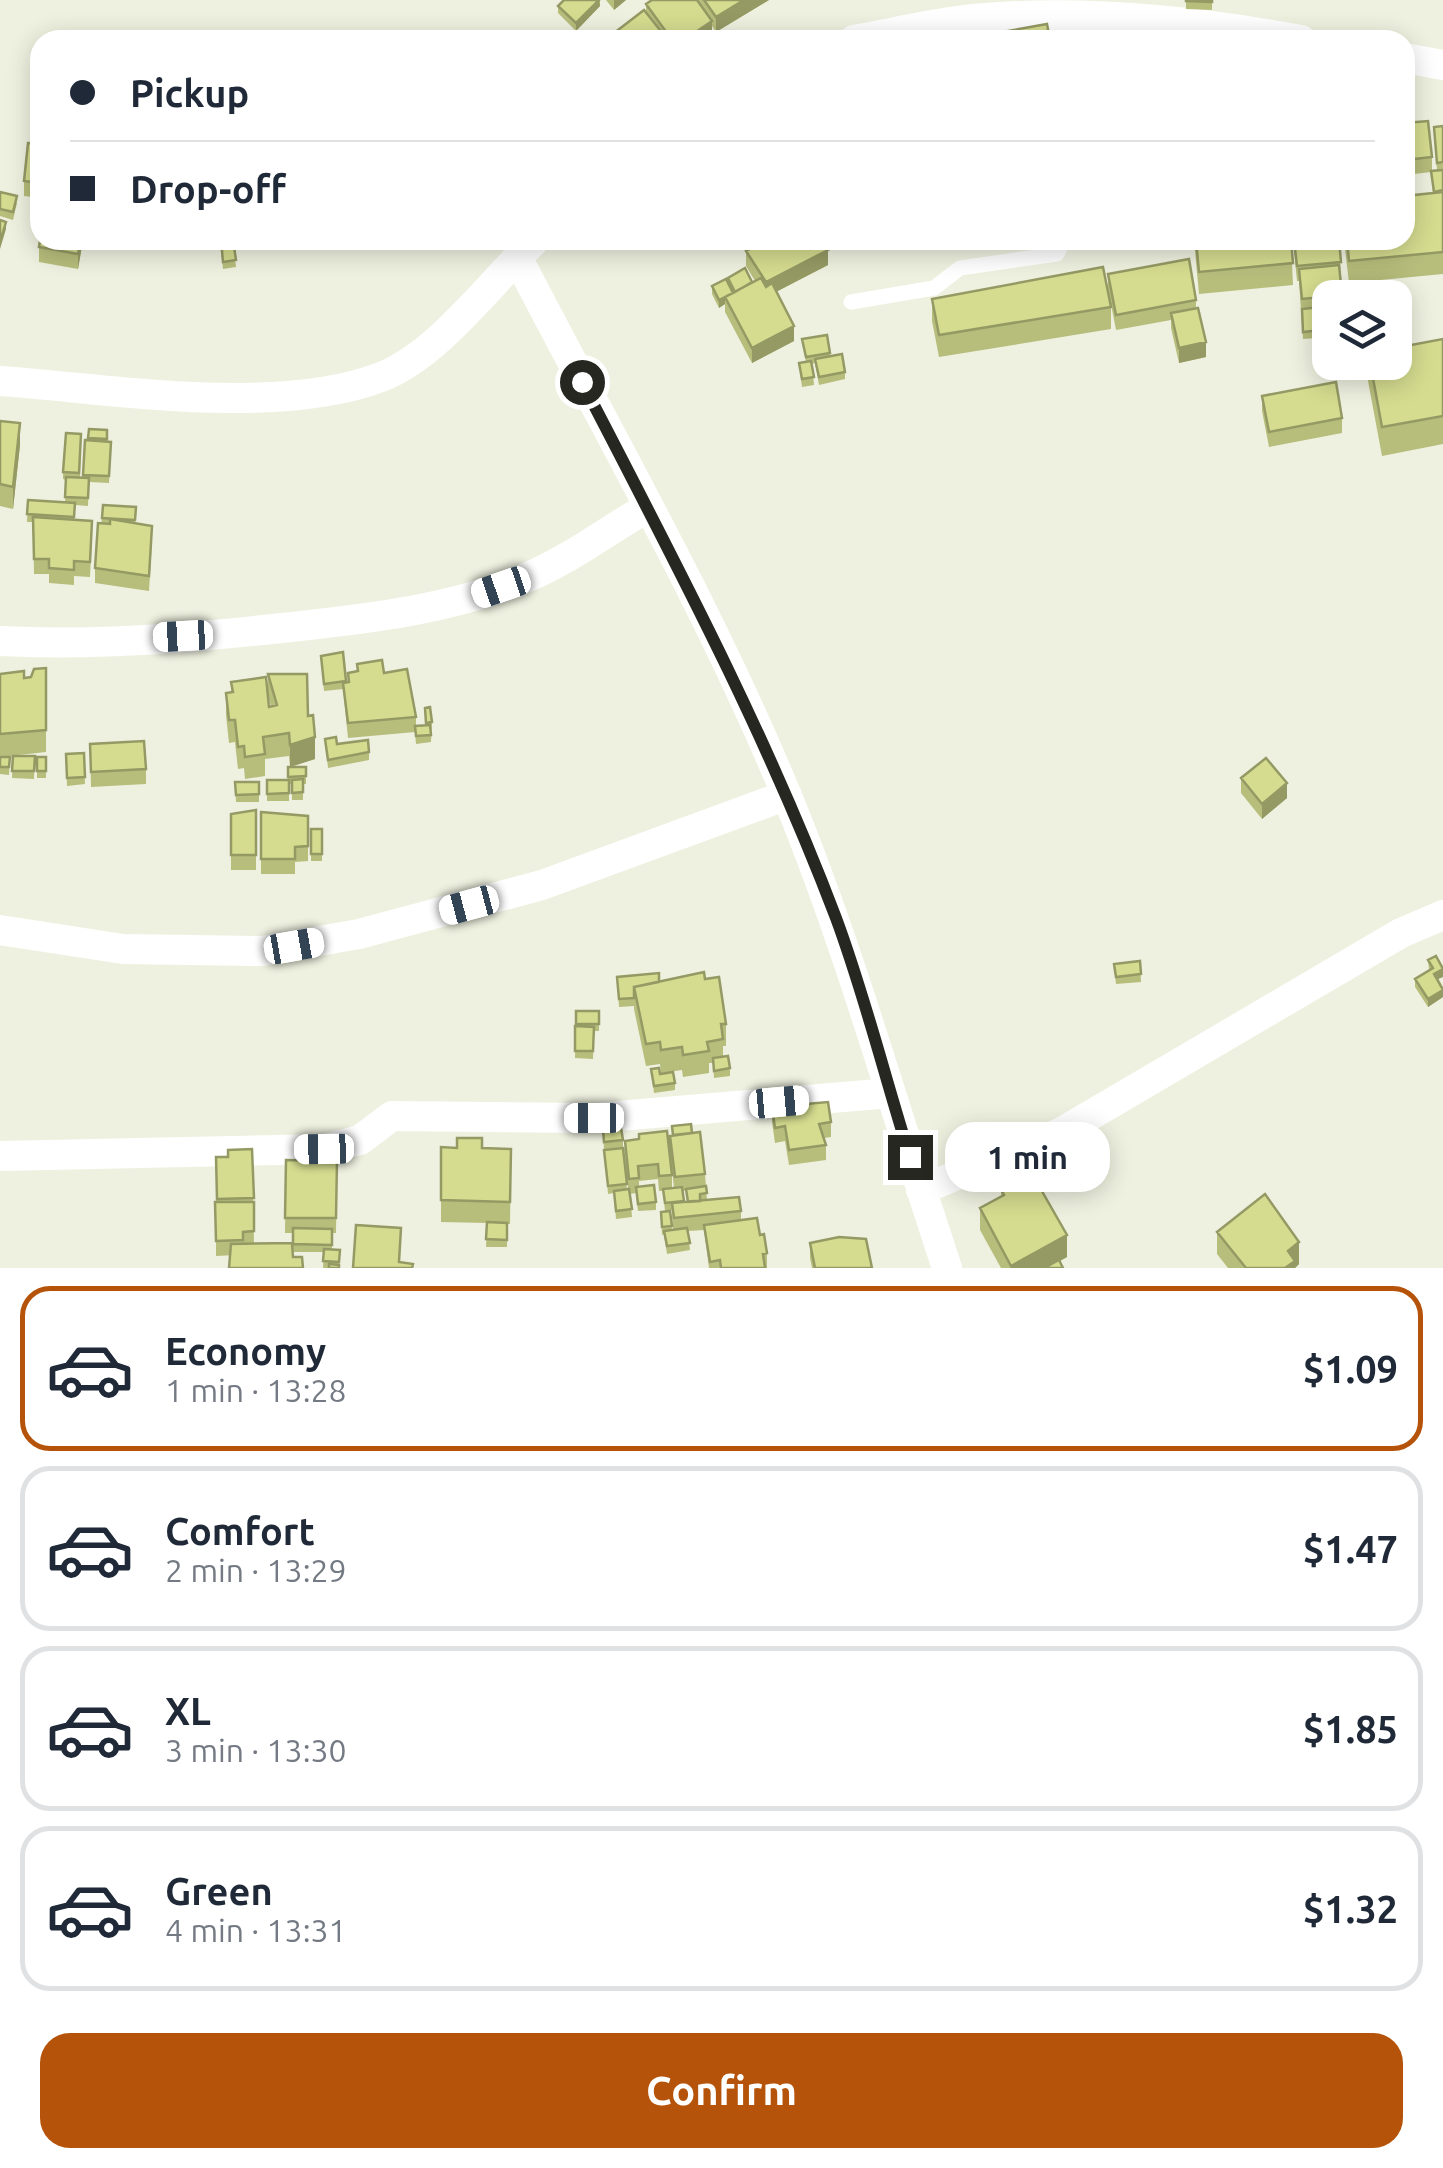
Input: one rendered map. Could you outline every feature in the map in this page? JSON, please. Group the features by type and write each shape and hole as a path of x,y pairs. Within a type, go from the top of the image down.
{"street":[{"path":"911,30 974,19 1063,15 1247,30"},
{"path":"1415,60 1443,66"},
{"path":"0,382 268,397 383,376 448,331 525,250"},
{"path":"526,250 786,796 837,921 947,1268"},
{"path":"0,641 45,643 218,634 358,620 472,597 530,576 647,508"},
{"path":"0,930 122,950 262,951 359,934 542,885 786,796"},
{"path":"921,1190 1062,1132 1401,933 1443,915"},
{"path":"0,1156 324,1149 360,1140 392,1116 594,1118 890,1093"}],"lane":[{"path":"850,302 934,288 951,280 960,268 1058,254 1060,250"}],"building":[{"path":"564,0 599,0 576,23 558,6"},
{"path":"652,0 697,0 712,21 699,30 665,30 646,4"},
{"path":"704,0 744,0 716,17"},
{"path":"644,10 660,30 618,30"},
{"path":"1047,24 1048,30 1013,30"},
{"path":"1428,121 1432,157 1415,159 1415,122"},
{"path":"1443,126 1443,162 1437,163 1434,127"},
{"path":"28,143 30,143 30,182 24,181"},
{"path":"1443,170 1443,190 1434,192 1431,171"},
{"path":"0,192 17,196 13,212 0,209"},
{"path":"1443,192 1443,252 1349,261 1348,250 1415,250 1415,195"},
{"path":"0,220 6,222 0,242"},
{"path":"222,250 234,250 236,260 223,262"},
{"path":"748,250 828,250 766,282"},
{"path":"1197,250 1292,250 1293,263 1199,272"},
{"path":"1295,250 1340,250 1341,262 1297,266"},
{"path":"1189,259 1196,300 1116,315 1108,274"},
{"path":"1339,265 1340,280 1312,280 1312,298 1302,299 1299,269"},
{"path":"1103,267 1111,307 939,335 932,299"},
{"path":"745,268 752,282 735,292 728,278"},
{"path":"761,278 766,287 772,283 794,326 752,348 725,297"},
{"path":"726,279 733,293 719,300 712,286"},
{"path":"1198,308 1206,342 1179,348 1171,313"},
{"path":"1312,308 1312,331 1303,332 1302,309"},
{"path":"827,335 830,353 806,357 802,339"},
{"path":"1443,339 1443,416 1382,427 1373,380 1412,380 1412,345"},
{"path":"842,354 845,372 819,377 815,359"},
{"path":"811,361 814,377 802,379 799,363"},
{"path":"1336,382 1342,418 1269,432 1262,396"},
{"path":"0,421 20,423 13,487 0,484"},
{"path":"89,429 107,430 107,439 88,438"},
{"path":"66,433 81,434 79,473 63,472"},
{"path":"85,440 111,442 109,476 83,475"},
{"path":"66,477 89,478 88,498 65,497"},
{"path":"28,500 75,503 74,517 27,514"},
{"path":"103,505 136,507 135,520 102,518"},
{"path":"33,517 92,521 90,562 74,561 74,570 49,568 49,559 34,559"},
{"path":"110,519 152,526 149,576 95,568 98,523 110,524"},
{"path":"343,652 346,681 324,684 321,656"},
{"path":"382,660 384,673 407,669 416,717 348,723 343,683 349,682 348,673 358,671 357,664"},
{"path":"46,668 46,730 0,734 0,674 24,671 24,678 31,677 34,669"},
{"path":"268,674 307,674 308,716 313,715 315,737 290,745 289,733 263,737 265,754 245,757 244,746 238,747 235,720 229,720 226,693 233,692 231,682 266,677 269,707 277,705"},
{"path":"430,707 432,722 426,723 425,708"},
{"path":"430,725 431,735 416,736 415,726"},
{"path":"336,737 337,744 368,740 369,752 328,760 325,739"},
{"path":"144,741 146,769 91,772 90,744"},
{"path":"84,753 85,777 67,778 66,754"},
{"path":"13,756 35,756 34,771 12,771"},
{"path":"0,757 10,757 9,767 0,767"},
{"path":"37,757 46,757 46,771 37,771"},
{"path":"1266,758 1287,783 1262,804 1241,778"},
{"path":"288,767 306,767 306,776 288,777"},
{"path":"303,779 303,792 292,793 292,780"},
{"path":"267,780 289,780 289,793 267,794"},
{"path":"235,782 259,782 259,794 236,795"},
{"path":"256,810 256,855 231,855 231,814"},
{"path":"261,812 308,816 308,846 295,847 295,859 261,859"},
{"path":"311,829 322,829 322,854 311,854"},
{"path":"1436,956 1443,969 1434,974 1443,990 1428,999 1415,979 1433,968 1428,960"},
{"path":"1140,961 1141,974 1116,977 1114,964"},
{"path":"704,972 705,979 719,977 726,1024 721,1024 723,1039 707,1042 709,1051 683,1055 682,1047 661,1050 660,1042 646,1044 634,987"},
{"path":"659,973 659,982 634,987 634,998 619,999 617,977"},
{"path":"576,1011 599,1011 599,1024 576,1024"},
{"path":"575,1026 594,1027 593,1051 575,1051"},
{"path":"728,1056 730,1068 714,1071 713,1058"},
{"path":"659,1068 660,1074 673,1072 675,1083 654,1086 651,1069"},
{"path":"828,1102 831,1122 819,1124 826,1145 789,1150 785,1126 775,1128 772,1107"},
{"path":"691,1124 692,1133 673,1135 672,1126"},
{"path":"621,1128 623,1140 604,1142 603,1130"},
{"path":"667,1131 672,1175 659,1176 658,1164 638,1166 639,1178 629,1179 625,1141 639,1139 639,1134"},
{"path":"700,1132 705,1174 675,1177 670,1136"},
{"path":"457,1138 482,1138 482,1148 511,1149 510,1202 441,1200 441,1147 457,1148"},
{"path":"623,1148 627,1184 608,1186 604,1150"},
{"path":"252,1149 254,1198 217,1199 216,1157 228,1157 228,1150"},
{"path":"286,1160 337,1161 336,1218 285,1218"},
{"path":"1031,1172 1067,1235 1011,1266 980,1208 1004,1195 1001,1189"},
{"path":"654,1185 656,1202 638,1204 636,1187"},
{"path":"706,1186 707,1193 700,1194 700,1201 688,1202 686,1189"},
{"path":"682,1187 684,1201 665,1203 663,1189"},
{"path":"629,1189 632,1209 616,1211 614,1191"},
{"path":"1265,1194 1299,1242 1288,1251 1295,1261 1285,1268 1246,1268 1217,1232"},
{"path":"739,1197 741,1211 674,1218 672,1203"},
{"path":"215,1202 254,1202 254,1231 243,1232 243,1240 216,1241"},
{"path":"670,1211 672,1226 662,1227 661,1212"},
{"path":"757,1218 760,1235 764,1234 765,1268 721,1268 720,1260 710,1262 704,1225"},
{"path":"487,1222 507,1223 507,1240 486,1239"},
{"path":"356,1225 401,1228 399,1262 413,1264 412,1268 353,1268"},
{"path":"293,1228 332,1229 332,1245 293,1244"},
{"path":"687,1228 690,1243 667,1246 664,1231"},
{"path":"839,1237 866,1239 872,1268 815,1268 810,1243"},
{"path":"292,1243 293,1257 302,1257 303,1268 229,1268 231,1244"},
{"path":"324,1249 340,1250 339,1262 323,1261"},
{"path":"1059,1260 1063,1268 1044,1268"}],"route":[{"path":"582,382 668,548 786,796 837,921 910,1157"}]}
